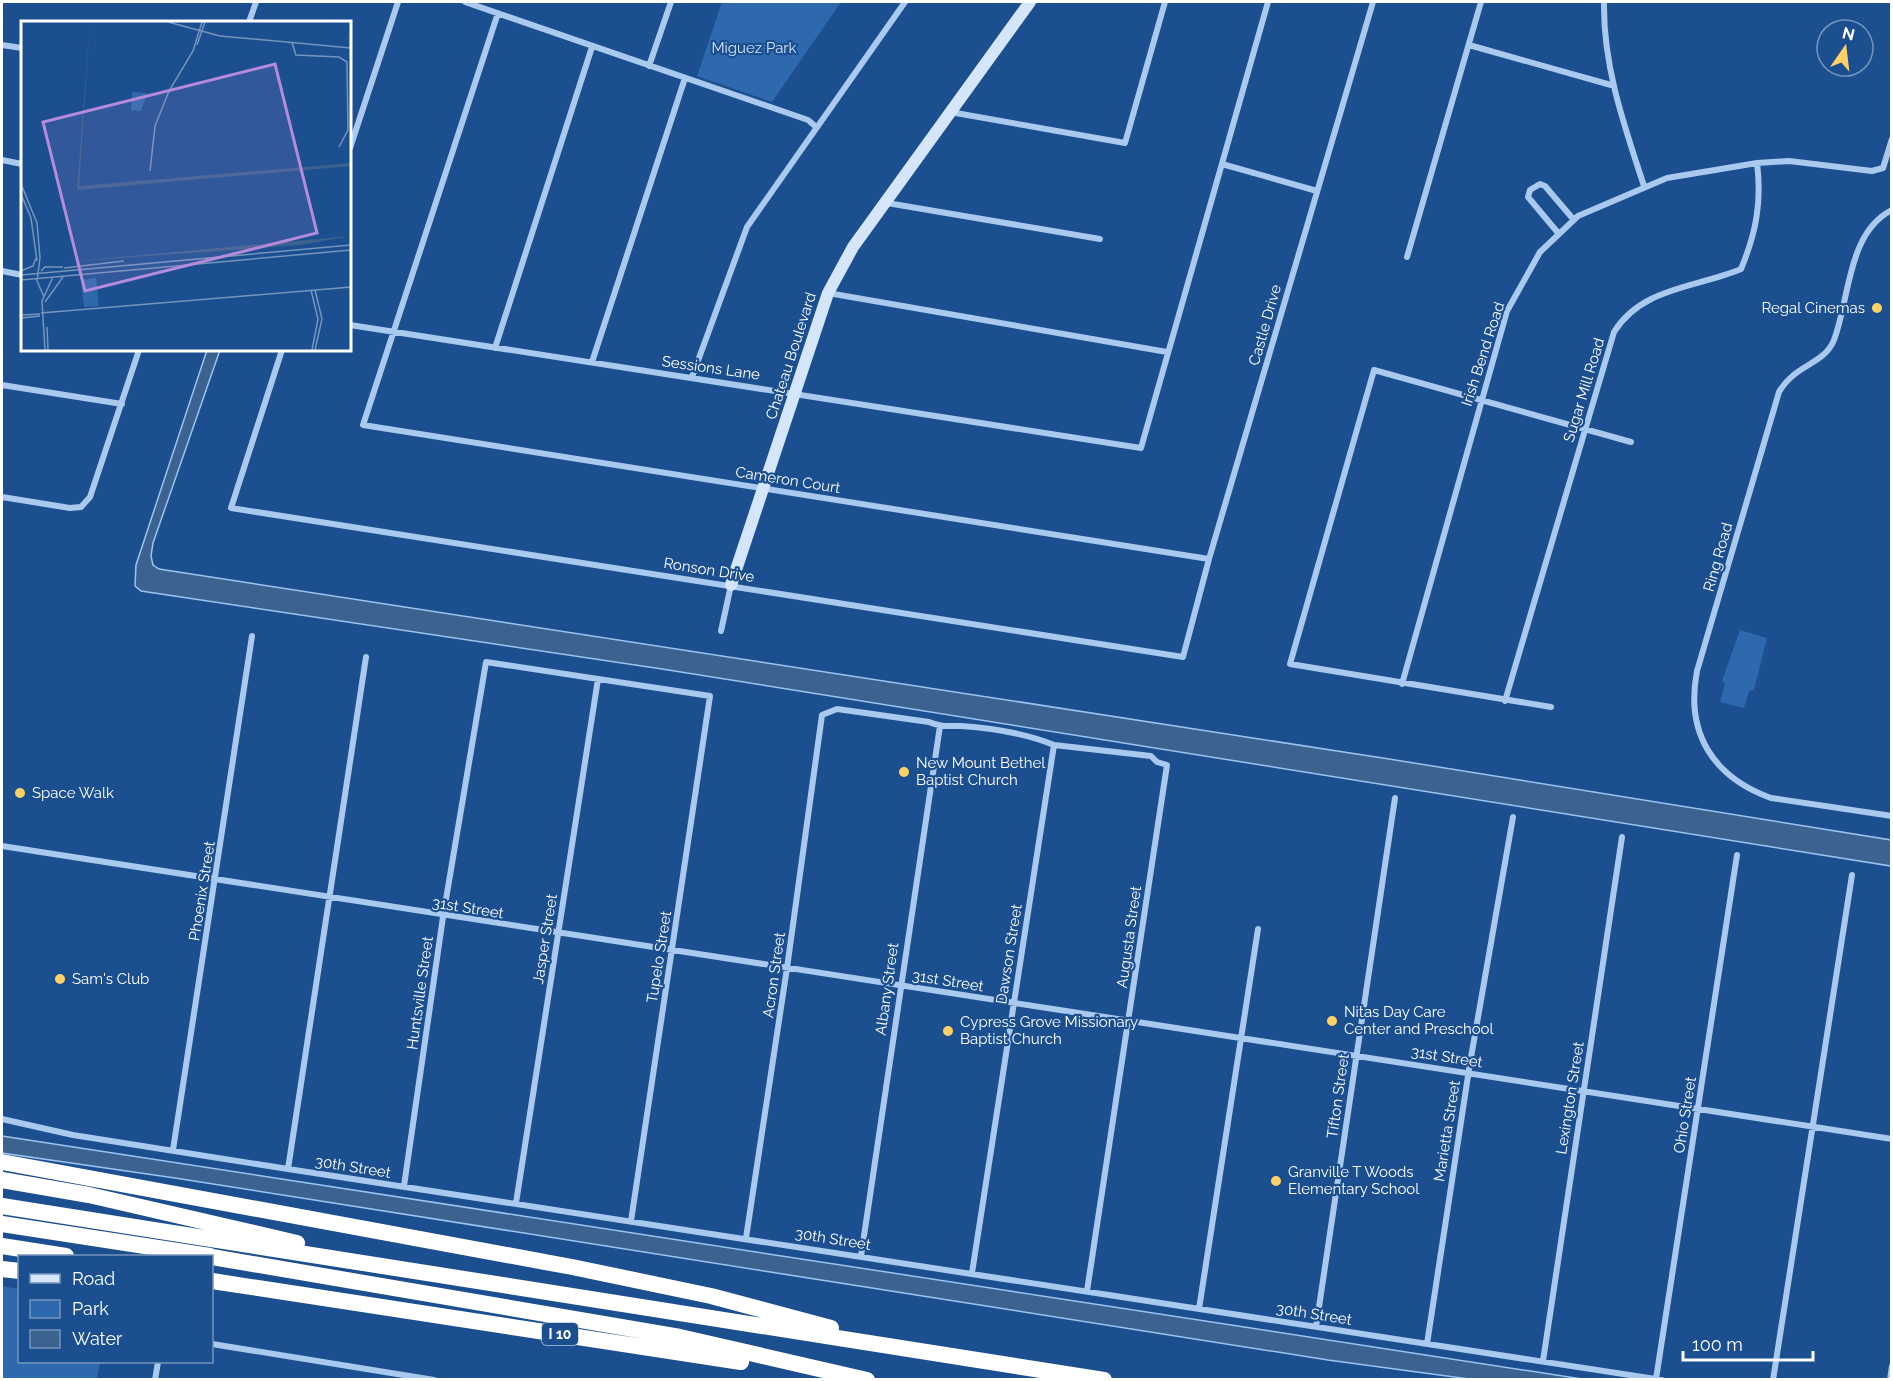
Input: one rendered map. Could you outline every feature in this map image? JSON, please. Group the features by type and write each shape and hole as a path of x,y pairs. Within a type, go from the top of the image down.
{"highway":[{"path":"2,1162 345,1224 711,1296 910,1349"},
{"path":"2,1180 89,1195 291,1241 358,1261"},
{"path":"2,1206 1104,1380"},
{"path":"2,1224 198,1255"},
{"path":"2,1246 54,1255"},
{"path":"213,1257 680,1337 867,1380"},
{"path":"2,1269 18,1271"},
{"name":"I 10","path":"213,1281 860,1380"},
{"path":"213,1288 232,1284"}],"street":[{"path":"249,21 256,2"},
{"path":"351,145 398,2"},
{"path":"465,2 808,120 815,126"},
{"path":"649,66 671,2"},
{"path":"692,377 747,227 815,126 905,2"},
{"name":"Chateau Boulevard","path":"721,631 731,585 828,293 854,248 1030,2"},
{"path":"950,112 1125,143 1165,2"},
{"path":"828,293 1167,352 1268,2"},
{"name":"Castle Drive","path":"1183,657 1209,559 1373,2"},
{"path":"1407,257 1481,2"},
{"path":"1604,2 1603,22 1611,85 1644,186"},
{"path":"393,333 498,13"},
{"path":"2,45 21,48"},
{"path":"1469,45 1611,85"},
{"path":"495,348 592,47"},
{"path":"592,362 685,78"},
{"name":"Irish Bend Road","path":"1402,684 1507,310 1540,252 1574,220 1644,186 1666,178 1757,163 1789,161 1872,171 1883,168 1892,139"},
{"path":"2,160 21,164"},
{"name":"Sugar Mill Road","path":"1506,701 1614,332 1623,318 1639,304 1665,291 1741,269 1757,226 1760,191 1757,163"},
{"path":"1222,164 1317,191"},
{"path":"1559,234 1528,197 1530,190 1540,184 1545,186 1574,220"},
{"path":"887,203 1100,239"},
{"name":"Ring Road","path":"1892,210 1865,232 1837,330 1828,351 1817,360 1801,367 1779,392 1697,671 1694,700 1695,712 1706,749 1732,778 1753,792 1771,798 1892,816"},
{"path":"2,271 21,274"},
{"name":"Sessions Lane","path":"351,325 1141,447 1167,352"},
{"name":"Cameron Court","path":"393,333 363,424 1209,559"},
{"path":"2,497 70,508 82,506 90,497 139,351"},
{"name":"Ronson Drive","path":"282,351 231,508 1183,657"},
{"path":"1551,707 1290,664 1374,370 1631,442"},
{"path":"2,385 122,404"},
{"name":"Phoenix Street","path":"173,1150 252,636"},
{"path":"288,1169 331,899 366,657"},
{"name":"Huntsville Street","path":"404,1186 444,916 486,662 598,678"},
{"name":"Tupelo Street","path":"598,678 710,696 631,1221"},
{"name":"Jasper Street","path":"516,1203 598,678"},
{"name":"Acron Street","path":"746,1238 822,715 837,710 929,722 940,726"},
{"path":"940,726 974,728 1041,740 1054,745"},
{"name":"Albany Street","path":"861,1256 899,986 940,726"},
{"name":"Augusta Street","path":"1054,745 1151,756 1167,765 1087,1291"},
{"name":"Dawson Street","path":"972,1273 1054,745"},
{"name":"Tifton Street","path":"1316,1327 1395,798"},
{"name":"Marietta Street","path":"1427,1344 1468,1073 1513,817"},
{"name":"Lexington Street","path":"1543,1361 1622,837"},
{"name":"31st Street","path":"2,846 331,899 1892,1139"},
{"name":"Ohio Street","path":"1659,1379 1737,855"},
{"path":"1773,1380 1852,875"},
{"path":"1199,1308 1258,929"},
{"name":"30th Street","path":"2,1119 73,1135 288,1169 1659,1379"},
{"path":"213,1344 434,1380"},
{"path":"155,1380 158,1363"},
{"path":"1890,1380 1892,1366"}],"green space":[{"name":"Miguez Park","path":"722,2 841,2 772,102 697,76"},
{"path":"1740,630 1767,638 1754,690 1749,691 1744,708 1720,702 1725,684 1722,681"},
{"path":"2,1286 18,1289 18,1363 100,1363 97,1379 2,1379"}],"water":[{"path":"207,351 220,351 153,543 151,556 153,565 159,569 1389,759 1891,840 1891,866 662,669 141,591 135,586 136,565"},
{"path":"2,1136 1582,1379 1469,1379 1328,1360 175,1178 2,1153"}],"place":[{"name":"Regal Cinemas","path":"1877,308"},
{"name":"New Mount Bethel Baptist Church","path":"904,772"},
{"name":"Space Walk","path":"20,793"},
{"name":"Sam's Club","path":"60,979"},
{"name":"Nitas Day Care Center and Preschool","path":"1332,1021"},
{"name":"Cypress Grove Missionary Baptist Church","path":"948,1031"},
{"name":"Granville T Woods Elementary School","path":"1276,1181"}]}
